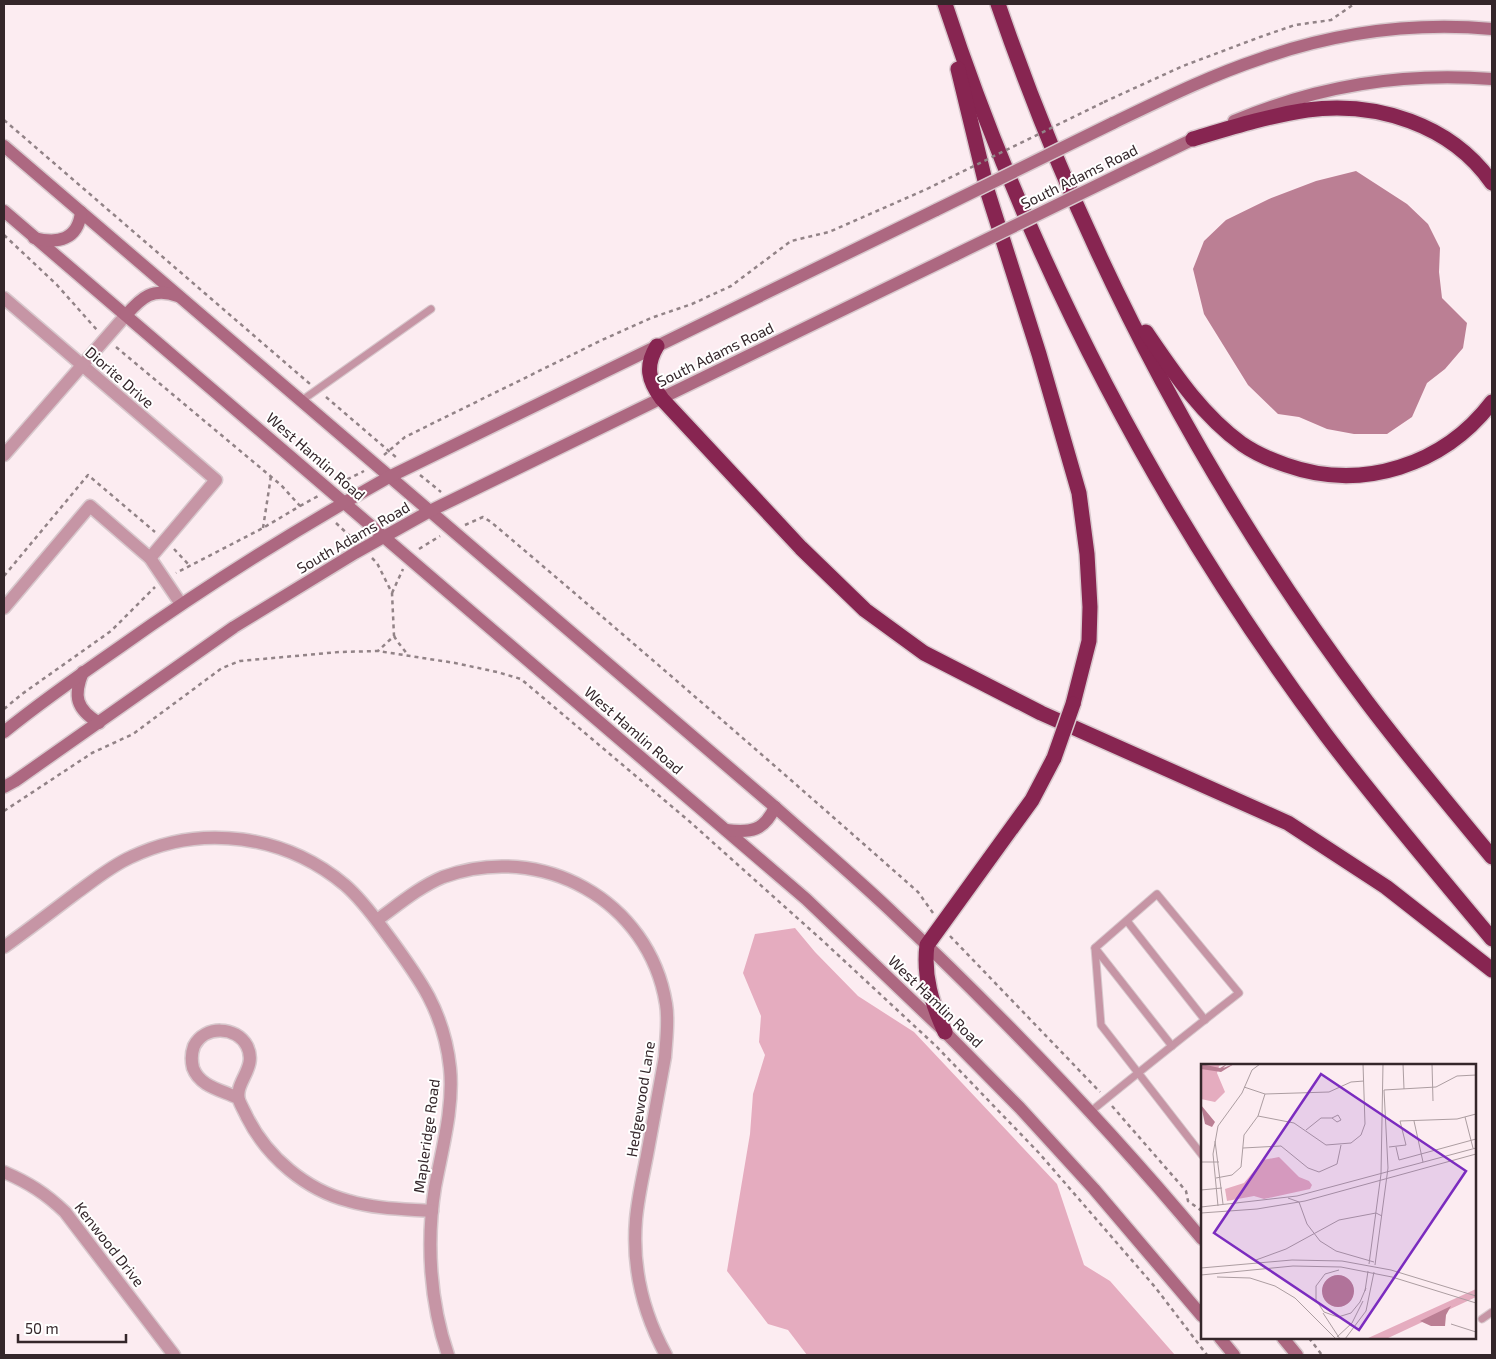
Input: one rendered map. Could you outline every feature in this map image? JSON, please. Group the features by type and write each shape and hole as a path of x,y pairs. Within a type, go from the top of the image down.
{"highway":[{"path":"944,4 988,193 1039,354 1079,493 1087,554 1089,633 1089,641 1073,704 1054,758 1032,800 927,946 925,958 929,989 945,1032"},
{"path":"944,4 990,132 1031,230 1083,340 1166,493 1247,622 1327,736 1384,809 1492,939"},
{"path":"998,4 1049,139 1109,276 1165,386 1215,476 1290,594 1368,704 1492,857"},
{"path":"1193,140 1247,123 1308,110 1374,110 1404,119 1435,132 1466,153 1478,164 1492,183"},
{"path":"1109,276 1171,368 1199,404 1242,444 1257,453 1294,468 1326,475 1344,476 1377,473 1413,463 1428,456 1459,436 1492,402"},
{"path":"657,346 651,356 649,367 650,378 654,388 808,554 866,610 924,653 1041,712 1288,823 1386,887 1492,970"}],"main road":[{"path":"4,732 83,672 182,604 234,570 389,476 1178,92 1234,68 1313,43 1358,34 1408,29 1492,29"},
{"name":"South Adams Road","path":"4,787 99,723 234,627 384,536 430,511 1132,168 1276,104 1348,85 1424,77 1492,78"},
{"path":"4,146 775,807 889,909 1019,1037 1090,1112 1201,1238"},
{"name":"West Hamlin Road","path":"4,211 812,905 945,1032 1020,1108 1094,1189 1201,1315"},
{"path":"34,238 54,241 67,237 77,227 81,212"},
{"path":"126,315 138,302 154,293 169,293 180,296"},
{"path":"83,672 78,684 78,701 87,714 99,723"},
{"path":"726,830 742,832 759,828 771,816 775,807"},
{"path":"1221,1339 1234,1355"},
{"path":"1284,1339 1297,1355"}],"street":[{"name":"Diorite Drive","path":"4,298 216,480 150,558"},
{"path":"4,456 126,315"},
{"path":"4,608 90,506 150,558 182,604"},
{"name":"Mapleridge Road","path":"4,948 103,874 131,857 173,842 202,837 238,838 254,841 299,856 347,887 376,920 423,985 440,1022 447,1045 450,1093 432,1211 431,1257 439,1320 448,1355"},
{"name":"Hedgewood Lane","path":"376,920 422,888 443,877 493,866 519,867 548,872 583,886 622,917 643,943 661,984 666,1005 667,1032 665,1057 636,1218 635,1247 645,1307 666,1355"},
{"path":"238,1098 208,1086 195,1073 191,1061 196,1042 212,1031 226,1031 235,1034 243,1040 248,1048 250,1066 241,1085 238,1098 254,1130 264,1144 290,1170 309,1184 328,1194 350,1202 432,1211"},
{"name":"Kenwood Drive","path":"4,1172 48,1195 65,1212 174,1355"}],"lane":[{"path":"301,401 431,309"},
{"path":"1090,1112 1239,993 1157,894 1095,948"},
{"path":"1127,920 1205,1020"},
{"path":"1095,948 1172,1046"},
{"path":"1095,948 1101,1025 1201,1154"},
{"path":"1482,1319 1492,1312"}],"path":[{"path":"4,120 388,452 405,437 593,344 731,286 791,241 829,232 928,190 1104,102 1183,66 1295,25 1331,20 1354,4"},
{"path":"4,235 57,286 106,338 282,485 300,506 263,528 165,580 151,590 111,631 22,694 4,709"},
{"path":"338,485 367,469"},
{"path":"418,473 444,494"},
{"path":"263,528 271,476"},
{"path":"483,517 679,681 918,892 954,941 1106,1099 1186,1191 1188,1201 1201,1210"},
{"path":"333,520 357,542"},
{"path":"416,551 443,535"},
{"path":"377,563 392,592 394,636 410,656"},
{"path":"392,592 404,568"},
{"path":"378,651 394,636"},
{"path":"4,811 92,753 133,734 222,668 240,660 339,652 378,651 498,672 521,679 688,821 823,941 937,1047 1039,1153 1155,1288 1207,1355"},
{"path":"1310,1339 1322,1355"}],"shaded area":[{"path":"1356,171 1407,204 1428,224 1440,248 1439,272 1442,298 1467,323 1463,348 1445,369 1427,383 1412,417 1387,434 1354,434 1327,429 1299,417 1278,414 1248,385 1204,314 1193,269 1204,241 1226,220 1269,199 1316,181"},
{"path":"795,928 815,952 858,996 914,1032 1057,1184 1084,1265 1110,1281 1175,1355 807,1355 788,1330 768,1324 727,1271 750,1134 753,1094 765,1055 759,1042 761,1016 743,973 755,934"}]}
